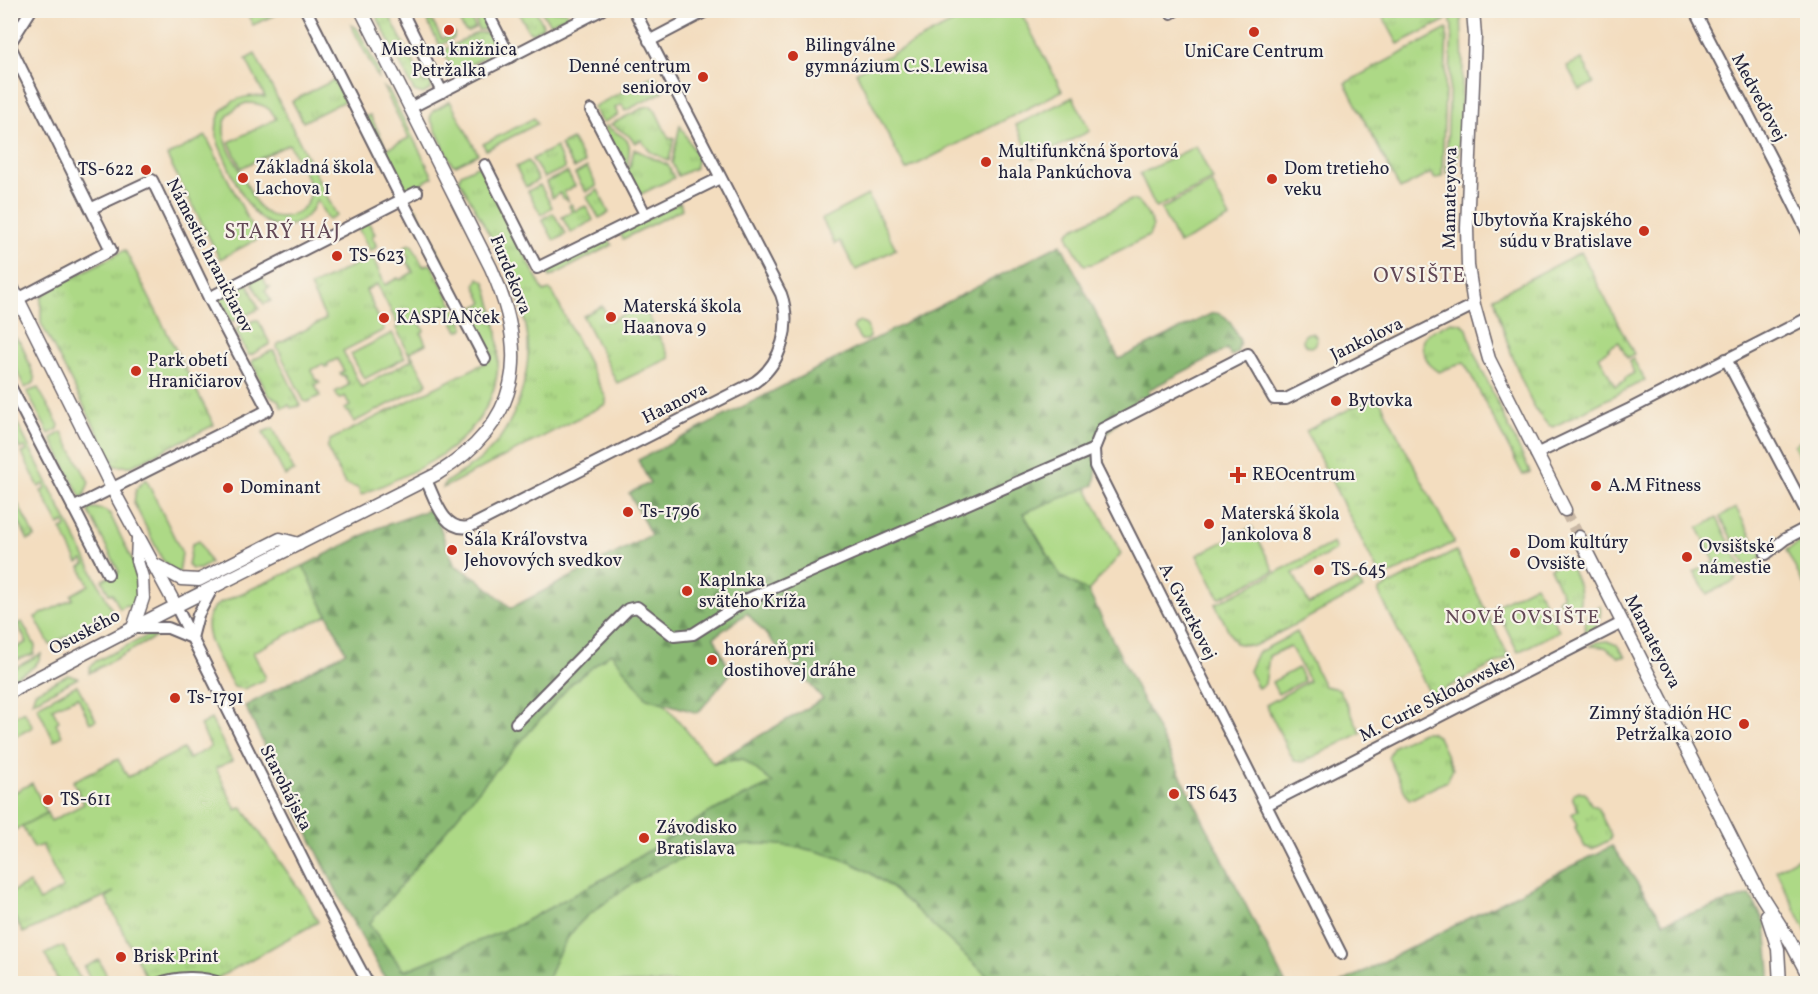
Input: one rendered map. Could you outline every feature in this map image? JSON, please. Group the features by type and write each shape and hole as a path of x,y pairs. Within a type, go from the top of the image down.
{"street":[{"path":"18,299 111,250 10,45 31,10"},
{"path":"306,10 485,359"},
{"name":"Furdekova","path":"176,606 448,467 468,452 492,426 503,407 509,390 513,370 513,341 507,309 491,268 361,10"},
{"path":"401,10 442,92"},
{"path":"486,10 510,57"},
{"path":"410,108 601,10"},
{"name":"Haanova","path":"426,480 445,520 458,527 469,527 763,376 775,362 781,346 785,317 783,299 634,10"},
{"path":"649,41 708,10"},
{"name":"Mamateyova","path":"1473,10 1475,47 1467,238 1468,267 1474,305 1489,359 1565,510"},
{"name":"Medveďovej","path":"1694,10 1808,233"},
{"path":"591,110 645,214"},
{"path":"485,165 537,268 720,178"},
{"name":"Námestie hraničiarov","path":"73,508 268,410 209,298 152,180 92,208"},
{"path":"209,298 417,192"},
{"path":"10,283 112,488 176,606"},
{"name":"Jankolova","path":"1094,448 1101,429 1248,354 1274,399 1286,399 1474,305"},
{"path":"1536,454 1808,318"},
{"path":"1726,359 1808,515"},
{"path":"10,386 108,574"},
{"path":"516,723 628,609 637,607 674,636 693,634 748,599 1094,448"},
{"name":"A. Gwerkovej","path":"1094,448 1095,466 1341,954"},
{"path":"1766,554 1785,539 1808,527"},
{"path":"138,537 137,561 142,577 143,598 133,628 168,628 192,638 198,615 213,587"},
{"name":"Mamateyova","path":"1579,537 1759,892 1808,975"},
{"path":"151,562 181,579 199,580 280,539 299,544"},
{"name":"Osuského","path":"10,692 176,606"},
{"name":"Starohájska","path":"176,606 324,902 368,984"},
{"name":"M. Curie Sklodowskej","path":"1266,805 1622,623"},
{"name":"Mamateyova","path":"1759,892 1778,949 1780,984"},
{"path":"157,984 175,977 214,980 221,984"}],"green space":[{"path":"978,10 1020,11 1062,91 906,170 856,72"},
{"path":"246,11 283,11 253,25"},
{"path":"374,11 387,11 424,83 431,79 431,89 423,94 414,91"},
{"path":"454,11 469,11 475,28 468,32 464,30"},
{"path":"474,11 482,11 491,29 478,30"},
{"path":"518,11 536,11 543,25 542,28 532,33 529,32"},
{"path":"541,11 566,11 567,16 550,24"},
{"path":"1380,11 1394,11 1397,16 1407,11 1444,11 1446,20 1398,44"},
{"path":"1449,11 1461,11 1463,65 1458,158 1454,168 1446,174 1452,27"},
{"path":"431,19 442,39 454,33 454,38 439,44 427,21"},
{"path":"351,25 357,28 379,72 378,78"},
{"path":"1447,29 1442,176 1435,179 1431,173 1400,189 1345,83"},
{"path":"476,33 493,33 499,50 458,71 452,69 444,50"},
{"path":"255,54 337,216 328,220 317,200 304,219 291,225 277,226 265,221 245,200 219,145 217,122 226,106 234,101 254,96 265,97 246,59","holes":["246,103 268,108 276,119 229,142 241,168 289,144 310,186 308,202 296,213 280,217 272,216 261,209 232,156 224,127 227,118 234,110"]},
{"path":"1582,59 1594,83 1580,90 1567,66"},
{"path":"651,77 657,78 663,92 625,111 622,104 615,108 618,115 602,123 593,107"},
{"path":"334,80 345,101 303,122 292,101"},
{"path":"383,87 389,91 433,177 404,193 365,117 370,115 387,149 409,138"},
{"path":"1073,97 1090,131 1033,159 1016,125"},
{"path":"450,101 478,154 456,165 452,164 430,118 433,111"},
{"path":"651,106 669,139 674,138 669,161 649,151 641,140 635,143 611,124"},
{"path":"534,118 537,124 486,150 483,144"},
{"path":"680,125 698,158 695,168 678,176 672,163"},
{"path":"606,126 627,141 629,150 627,166 624,167 604,128"},
{"path":"206,136 258,239 220,259 167,156"},
{"path":"572,139 585,163 574,168 560,145"},
{"path":"1196,146 1213,180 1156,208 1140,174"},
{"path":"556,147 565,168 544,178 532,159"},
{"path":"634,149 668,165 674,178 639,195 626,170 630,167"},
{"path":"528,161 538,180 526,187 516,167"},
{"path":"479,165 544,292 552,291 606,398 606,404 443,488 445,483 481,458 502,436 519,400 527,364 528,342 519,301 491,237 459,179 461,174"},
{"path":"587,167 597,186 586,192 575,174"},
{"path":"567,172 575,186 564,192 568,201 560,193 552,198 546,182"},
{"path":"1212,183 1230,218 1179,244 1161,209"},
{"path":"540,185 552,207 541,215 528,191"},
{"path":"598,190 609,213 599,218 587,197"},
{"path":"868,195 896,249 856,270 840,241 835,244 822,219"},
{"path":"1131,200 1142,206 1153,226 1149,236 1092,264 1084,265 1069,240 1068,233"},
{"path":"680,202 682,209 623,239 620,233"},
{"path":"571,204 575,211 586,206 593,220 571,233 562,217 572,212 569,206"},
{"path":"416,208 468,311 483,303 475,285 479,278 485,282 497,333 499,356 496,379 490,400 479,420 462,439 421,467 361,495 358,488 345,484 327,448 330,440 489,361 412,209"},
{"path":"553,213 566,234 556,240 553,239 542,219"},
{"path":"368,222 375,234 372,236 377,247 370,251 359,230 360,226"},
{"path":"609,239 612,245 550,277 547,271 551,268"},
{"path":"1061,244 1119,359 1213,313 1227,318 1240,341 1237,353 1231,356 1227,349 1148,390 1151,397 1146,399 1139,397 1102,440 1094,485 1023,513 1061,577 1088,591 1285,983 995,983 902,897 867,871 847,861 819,852 791,846 764,844 712,849 662,867 638,880 596,909 579,924 560,952 547,983 388,983 344,906 245,706 346,652 303,566 378,528 434,508 447,548 456,566 478,579 511,608 651,535 629,493 650,483 638,460","holes":["747,613 823,699 713,763 743,759 773,783 710,812 610,875 518,925 404,971 369,924 484,784 572,683 611,653 647,698 698,713 731,673 714,637"]},
{"path":"412,245 423,266 429,264 432,266 464,326 463,329 458,331 445,305 418,317 426,344 410,352 427,383 354,422 349,412 346,412 345,409 350,406 345,396 339,399 335,392 349,385 344,375 340,373 344,371 337,359 327,364 328,366 325,367 323,364 311,370 316,381 320,383 315,385 320,396 307,402 304,401 277,347 278,344 326,319 310,287 368,258 373,258 385,285 398,278 400,280 413,272 406,259 409,257 404,247","holes":["377,284 399,327 396,328 412,360 361,387 343,351 384,330 366,290"]},
{"name":"Park obetí Hraničiarov","path":"125,250 214,425 132,466 115,466 41,323 41,297 54,287"},
{"path":"1581,252 1634,354 1627,358 1619,342 1599,356 1615,386 1634,373 1629,361 1633,359 1645,380 1553,427 1544,421 1526,390 1509,347 1494,297"},
{"path":"262,275 267,286 270,287 265,290 271,301 264,304 252,283"},
{"path":"248,284 259,309 231,321 220,299 221,296"},
{"path":"643,305 670,358 617,383 583,316 602,306 610,321"},
{"path":"258,320 270,344 248,355 236,331"},
{"path":"860,321 867,326 870,337 867,340 861,340 853,328"},
{"path":"1451,322 1463,324 1467,329 1475,355 1530,472 1523,475 1464,362 1439,372 1427,360 1422,343 1424,338 1432,331"},
{"path":"392,333 405,358 364,379 351,354"},
{"path":"1307,333 1313,333 1317,340 1313,347 1307,347 1303,343 1303,337"},
{"path":"16,338 22,345 35,379 34,383 25,388 11,358 11,339"},
{"path":"274,351 299,406 291,408 289,405 282,408 278,400 268,395 252,363 253,360"},
{"path":"38,388 59,425 58,429 49,434 27,392"},
{"path":"1377,395 1453,540 1453,543 1385,577 1380,576 1306,431"},
{"path":"11,411 112,610 109,615 50,645 35,617 73,599 71,595 89,585 80,567 85,564 83,560 78,563 61,529 66,527 64,522 59,525 41,491 46,489 44,484 39,487 22,453 27,451 25,447 20,449 11,431"},
{"path":"273,428 294,471 285,476 263,432"},
{"path":"62,432 89,482 81,498 51,438"},
{"path":"1807,438 1807,473 1794,445"},
{"path":"146,479 182,553 179,574 162,559 134,503 136,489"},
{"path":"1087,488 1121,554 1088,591 1061,577 1023,513"},
{"path":"10,489 35,537 28,540 11,506"},
{"path":"94,508 110,514 135,566 138,601 133,609 126,605 120,609 102,580 119,572 88,510"},
{"path":"1736,508 1762,556 1753,568 1748,570 1720,516"},
{"path":"1717,518 1742,568 1734,581 1707,594 1694,572 1715,562 1698,528"},
{"path":"1252,527 1274,571 1219,598 1197,555"},
{"path":"1807,539 1807,591 1786,550"},
{"path":"199,541 210,563 200,569 192,569 188,565 192,544"},
{"path":"1333,543 1336,550 1293,573 1309,604 1358,581 1363,589 1254,646 1235,643 1215,604"},
{"path":"1456,551 1509,657 1433,695 1430,694 1379,590"},
{"path":"1567,559 1577,582 1580,600 1579,606 1564,612 1558,599 1563,596 1550,568"},
{"path":"303,566 327,615 253,652 265,676 264,680 244,689 234,687 211,644 207,621 211,611 220,603"},
{"path":"1536,585 1559,631 1518,652 1495,606"},
{"path":"1600,606 1598,623 1585,636 1587,618"},
{"path":"22,622 35,646 34,654 13,661 11,651 27,642 17,624"},
{"path":"155,632 163,633 89,673 90,667 96,661"},
{"path":"1297,632 1324,686 1339,689 1361,733 1303,762 1294,761 1266,705 1309,681 1290,646 1269,656 1265,684 1258,688 1249,671 1257,653"},
{"name":"Závodisko Bratislava","path":"607,633 713,763 743,759 1030,983 388,983 344,906"},
{"path":"1607,641 1617,645 1626,657 1618,657 1605,647 1590,646 1597,642"},
{"path":"41,654 33,667 11,679 11,670"},
{"path":"1298,668 1304,681 1278,694 1272,682"},
{"path":"68,675 78,678 32,702 35,692"},
{"path":"77,685 96,720 90,723 78,697 52,708 59,721 56,723 62,736 54,741 37,706"},
{"path":"24,711 33,727 11,739 11,718"},
{"path":"211,719 232,761 216,768 236,810 242,807 306,899 318,922 214,980 157,983 149,983 106,898 114,892 23,933 11,910 10,893 29,883 39,901 63,888 42,845 34,848 22,826 47,813 51,821 84,804 73,781 118,759 128,777 183,749 189,759 211,747 200,725"},
{"path":"1422,732 1430,732 1438,737 1453,769 1447,781 1409,800 1388,757 1394,746"},
{"path":"32,783 47,813 11,832 11,789 13,793"},
{"path":"1579,791 1585,793 1591,804 1597,807 1611,835 1610,840 1592,849 1585,847 1575,827 1578,825 1572,814 1578,810 1573,794"},
{"path":"1612,846 1664,922 1750,895 1766,925 1769,984 1339,984"},
{"path":"1807,852 1807,933 1776,870"},
{"path":"63,946 82,983 59,983 45,954"},
{"path":"99,960 107,976 92,983 84,967"}],"tunnel":[{"path":"1565,510 1579,537"}],"place":[{"name":"Miestna knižnica Petržalka","path":"449,30"},
{"name":"UniCare Centrum","path":"1254,32"},
{"name":"Bilingválne gymnázium C.S.Lewisa","path":"793,56"},
{"name":"Denné centrum seniorov","path":"703,77"},
{"name":"Multifunkčná športová hala Pankúchova","path":"986,162"},
{"name":"TS-622","path":"146,170"},
{"name":"Základná škola Lachova 1","path":"243,178"},
{"name":"Dom tretieho veku","path":"1272,179"},
{"name":"Ubytovňa Krajského súdu v Bratislave","path":"1644,231"},
{"name":"TS-623","path":"337,256"},
{"name":"Materská škola Haanova 9","path":"611,317"},
{"name":"KASPIANček","path":"384,318"},
{"name":"Park obetí Hraničiarov","path":"136,371"},
{"name":"Bytovka","path":"1336,401"},
{"name":"REOcentrum","path":"1238,475"},
{"name":"A.M Fitness","path":"1596,486"},
{"name":"Dominant","path":"228,488"},
{"name":"Ts-1796","path":"628,512"},
{"name":"Materská škola Jankolova 8","path":"1209,524"},
{"name":"Sála Kráľovstva Jehovových svedkov","path":"452,550"},
{"name":"Dom kultúry Ovsište","path":"1515,553"},
{"name":"Ovsištské námestie","path":"1687,557"},
{"name":"TS-645","path":"1319,570"},
{"name":"Kaplnka svätého Kríža","path":"687,591"},
{"name":"horáreň pri dostihovej dráhe","path":"712,660"},
{"name":"Ts-1791","path":"175,698"},
{"name":"Zimný štadión HC Petržalka 2010","path":"1744,724"},
{"name":"TS 643","path":"1174,794"},
{"name":"TS-611","path":"48,800"},
{"name":"Závodisko Bratislava","path":"644,838"},
{"name":"Brisk Print","path":"121,957"}],"district":[{"name":"STARÝ HÁJ","path":"283,232"},
{"name":"OVSIŠTE","path":"1420,276"},
{"name":"NOVÉ OVSIŠTE","path":"1523,618"}]}
